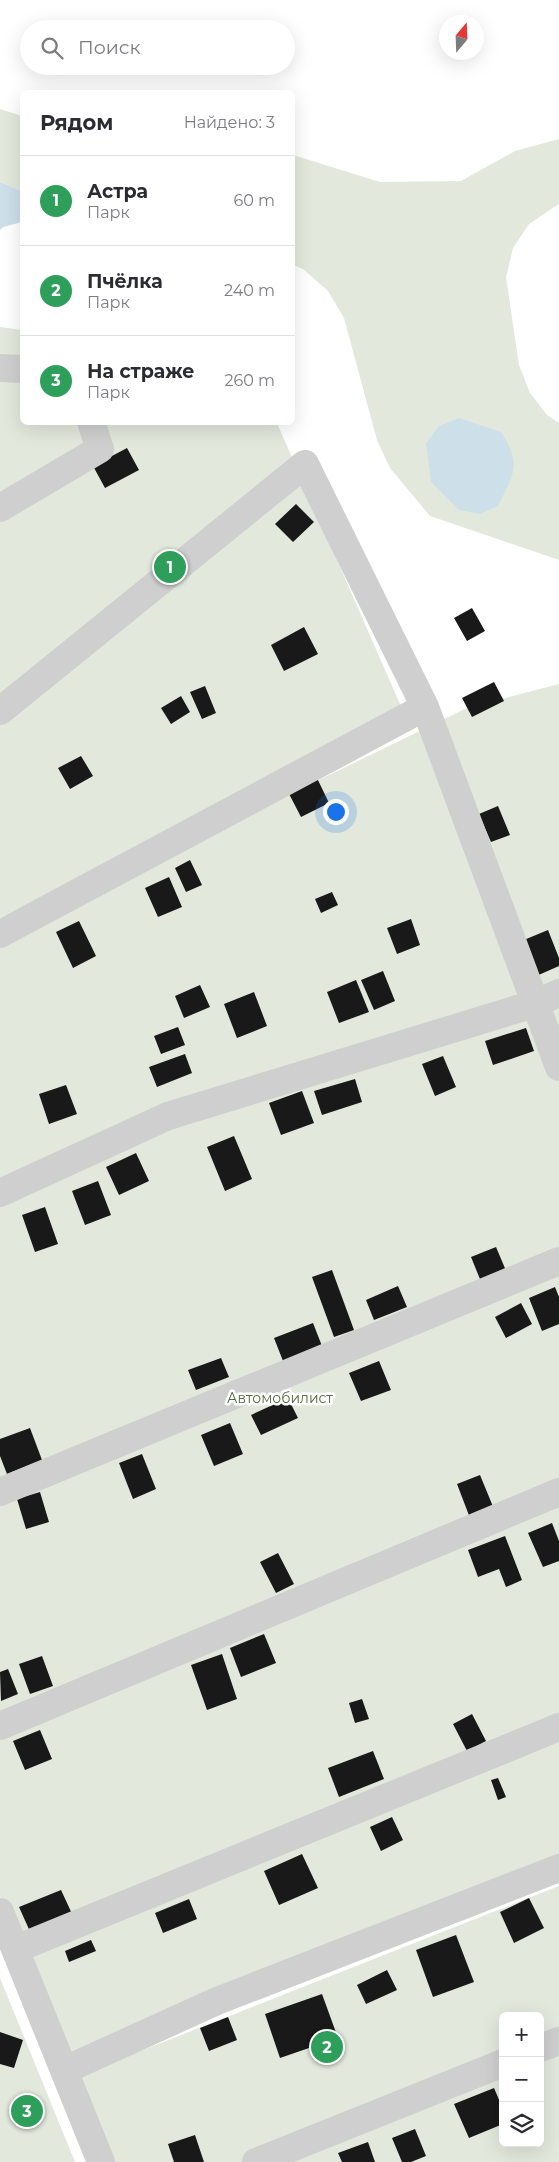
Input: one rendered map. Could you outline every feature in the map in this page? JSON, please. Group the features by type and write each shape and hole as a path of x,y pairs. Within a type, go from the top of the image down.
{"street":[{"path":"0,368 20,369"},
{"path":"0,508 100,449 92,425"},
{"path":"0,711 305,464 425,707 559,1067"},
{"path":"0,934 425,707"},
{"path":"0,1193 168,1116 534,1004 559,993"},
{"path":"0,1492 559,1261"},
{"path":"0,1726 559,1492"},
{"path":"16,1949 559,1728"},
{"path":"65,2070 218,2001 559,1868"},
{"path":"0,1912 101,2162"},
{"path":"544,2047 559,2041"},
{"path":"256,2162 499,2065"}],"green space":[{"path":"0,109 20,115 20,190 0,182"},
{"path":"559,139 559,204 529,224 513,248 506,277 519,365 530,393 547,415 559,423 559,560 430,516 390,468 377,440 344,318 328,291 303,269 295,266 295,156 380,182 461,181 515,151"},
{"path":"0,327 20,330 20,425 278,425 403,711 0,918"},
{"name":"Автомобилист","path":"559,684 559,1861 64,2066 0,1896 0,935 467,708"},
{"path":"559,1886 559,2162 108,2162 72,2078"},
{"path":"0,1978 75,2162 0,2162"}],"water":[{"path":"0,182 20,190 20,223 3,227 0,230"},
{"path":"459,418 501,432 512,453 512,477 498,506 480,514 459,510 431,482 426,443 439,426"}],"building":[{"path":"127,448 139,470 105,488 93,466"},
{"path":"296,504 314,522 293,542 275,524"},
{"path":"472,608 485,631 467,641 454,618"},
{"path":"304,627 318,654 284,671 271,645"},
{"path":"494,682 504,701 472,717 462,698"},
{"path":"205,686 216,713 202,719 190,692"},
{"path":"181,696 190,712 171,724 161,708"},
{"path":"81,756 93,776 70,789 58,768"},
{"path":"316,776 329,803 301,817 287,790"},
{"path":"498,806 510,835 491,842 479,814"},
{"path":"190,860 202,885 186,892 175,868"},
{"path":"169,877 182,907 158,917 145,888"},
{"path":"332,892 338,905 321,913 315,899"},
{"path":"411,919 420,945 397,954 387,928"},
{"path":"79,921 96,956 73,968 56,932"},
{"path":"548,930 559,958 559,966 534,977 519,942"},
{"path":"383,971 395,1001 374,1010 361,980"},
{"path":"356,980 369,1012 339,1023 327,992"},
{"path":"200,985 210,1007 184,1018 175,996"},
{"path":"254,992 267,1026 237,1038 224,1004"},
{"path":"178,1027 185,1045 161,1054 154,1036"},
{"path":"526,1028 534,1051 493,1065 485,1041"},
{"path":"185,1054 192,1073 157,1087 149,1067"},
{"path":"443,1056 456,1087 435,1096 422,1064"},
{"path":"355,1079 362,1102 322,1115 314,1091"},
{"path":"66,1085 77,1114 49,1124 39,1094"},
{"path":"302,1091 314,1123 281,1135 269,1103"},
{"path":"234,1136 252,1179 225,1191 207,1147"},
{"path":"136,1153 149,1181 119,1195 106,1167"},
{"path":"98,1181 111,1215 85,1225 72,1191"},
{"path":"45,1207 58,1244 35,1252 22,1215"},
{"path":"496,1247 507,1273 482,1284 471,1257"},
{"path":"332,1270 354,1330 334,1337 312,1277"},
{"path":"398,1286 407,1307 374,1320 366,1300"},
{"path":"555,1287 559,1297 559,1324 542,1331 529,1298"},
{"path":"521,1303 532,1324 506,1338 495,1317"},
{"path":"313,1323 322,1346 283,1361 274,1338"},
{"path":"221,1358 229,1377 196,1390 188,1370"},
{"path":"379,1361 391,1390 361,1401 349,1373"},
{"path":"288,1398 298,1418 261,1435 251,1415"},
{"path":"230,1423 243,1454 214,1466 201,1435"},
{"path":"30,1428 42,1460 7,1474 0,1456 0,1439"},
{"path":"142,1454 156,1489 133,1499 119,1463"},
{"path":"480,1475 494,1509 470,1518 457,1484"},
{"path":"40,1492 49,1522 26,1529 17,1499"},
{"path":"552,1523 559,1541 559,1561 543,1567 528,1533"},
{"path":"505,1536 522,1580 506,1587 499,1569 478,1577 468,1550"},
{"path":"278,1553 294,1584 276,1593 260,1562"},
{"path":"264,1634 276,1663 241,1677 230,1648"},
{"path":"222,1654 237,1699 207,1710 191,1665"},
{"path":"42,1656 53,1686 30,1694 19,1664"},
{"path":"8,1669 18,1694 1,1701 0,1672"},
{"path":"362,1699 369,1719 355,1723 349,1703"},
{"path":"472,1714 486,1741 467,1751 453,1724"},
{"path":"40,1730 52,1759 25,1770 13,1741"},
{"path":"373,1751 384,1779 339,1797 328,1768"},
{"path":"498,1778 506,1797 498,1800 491,1780"},
{"path":"392,1817 403,1840 381,1851 370,1827"},
{"path":"302,1854 318,1888 279,1905 264,1871"},
{"path":"61,1890 74,1918 32,1936 19,1907"},
{"path":"529,1898 544,1928 514,1943 500,1912"},
{"path":"189,1899 197,1919 163,1933 155,1913"},
{"path":"456,1935 474,1982 433,1997 416,1950"},
{"path":"91,1940 96,1951 69,1962 65,1951"},
{"path":"387,1970 397,1990 366,2004 357,1985"},
{"path":"322,1994 338,2038 280,2058 265,2014"},
{"path":"228,2017 237,2040 209,2051 200,2028"},
{"path":"0,2032 23,2040 14,2068 0,2064"},
{"path":"494,2088 499,2100 499,2126 469,2138 454,2104"},
{"path":"415,2129 426,2156 411,2162 402,2162 392,2138"},
{"path":"195,2135 204,2162 174,2162 168,2144"},
{"path":"368,2142 375,2162 342,2162 338,2153"}],"place":[{"name":"Астра","path":"170,567"},
{"name":"Пчёлка","path":"327,2047"},
{"name":"На страже","path":"27,2111"}]}
